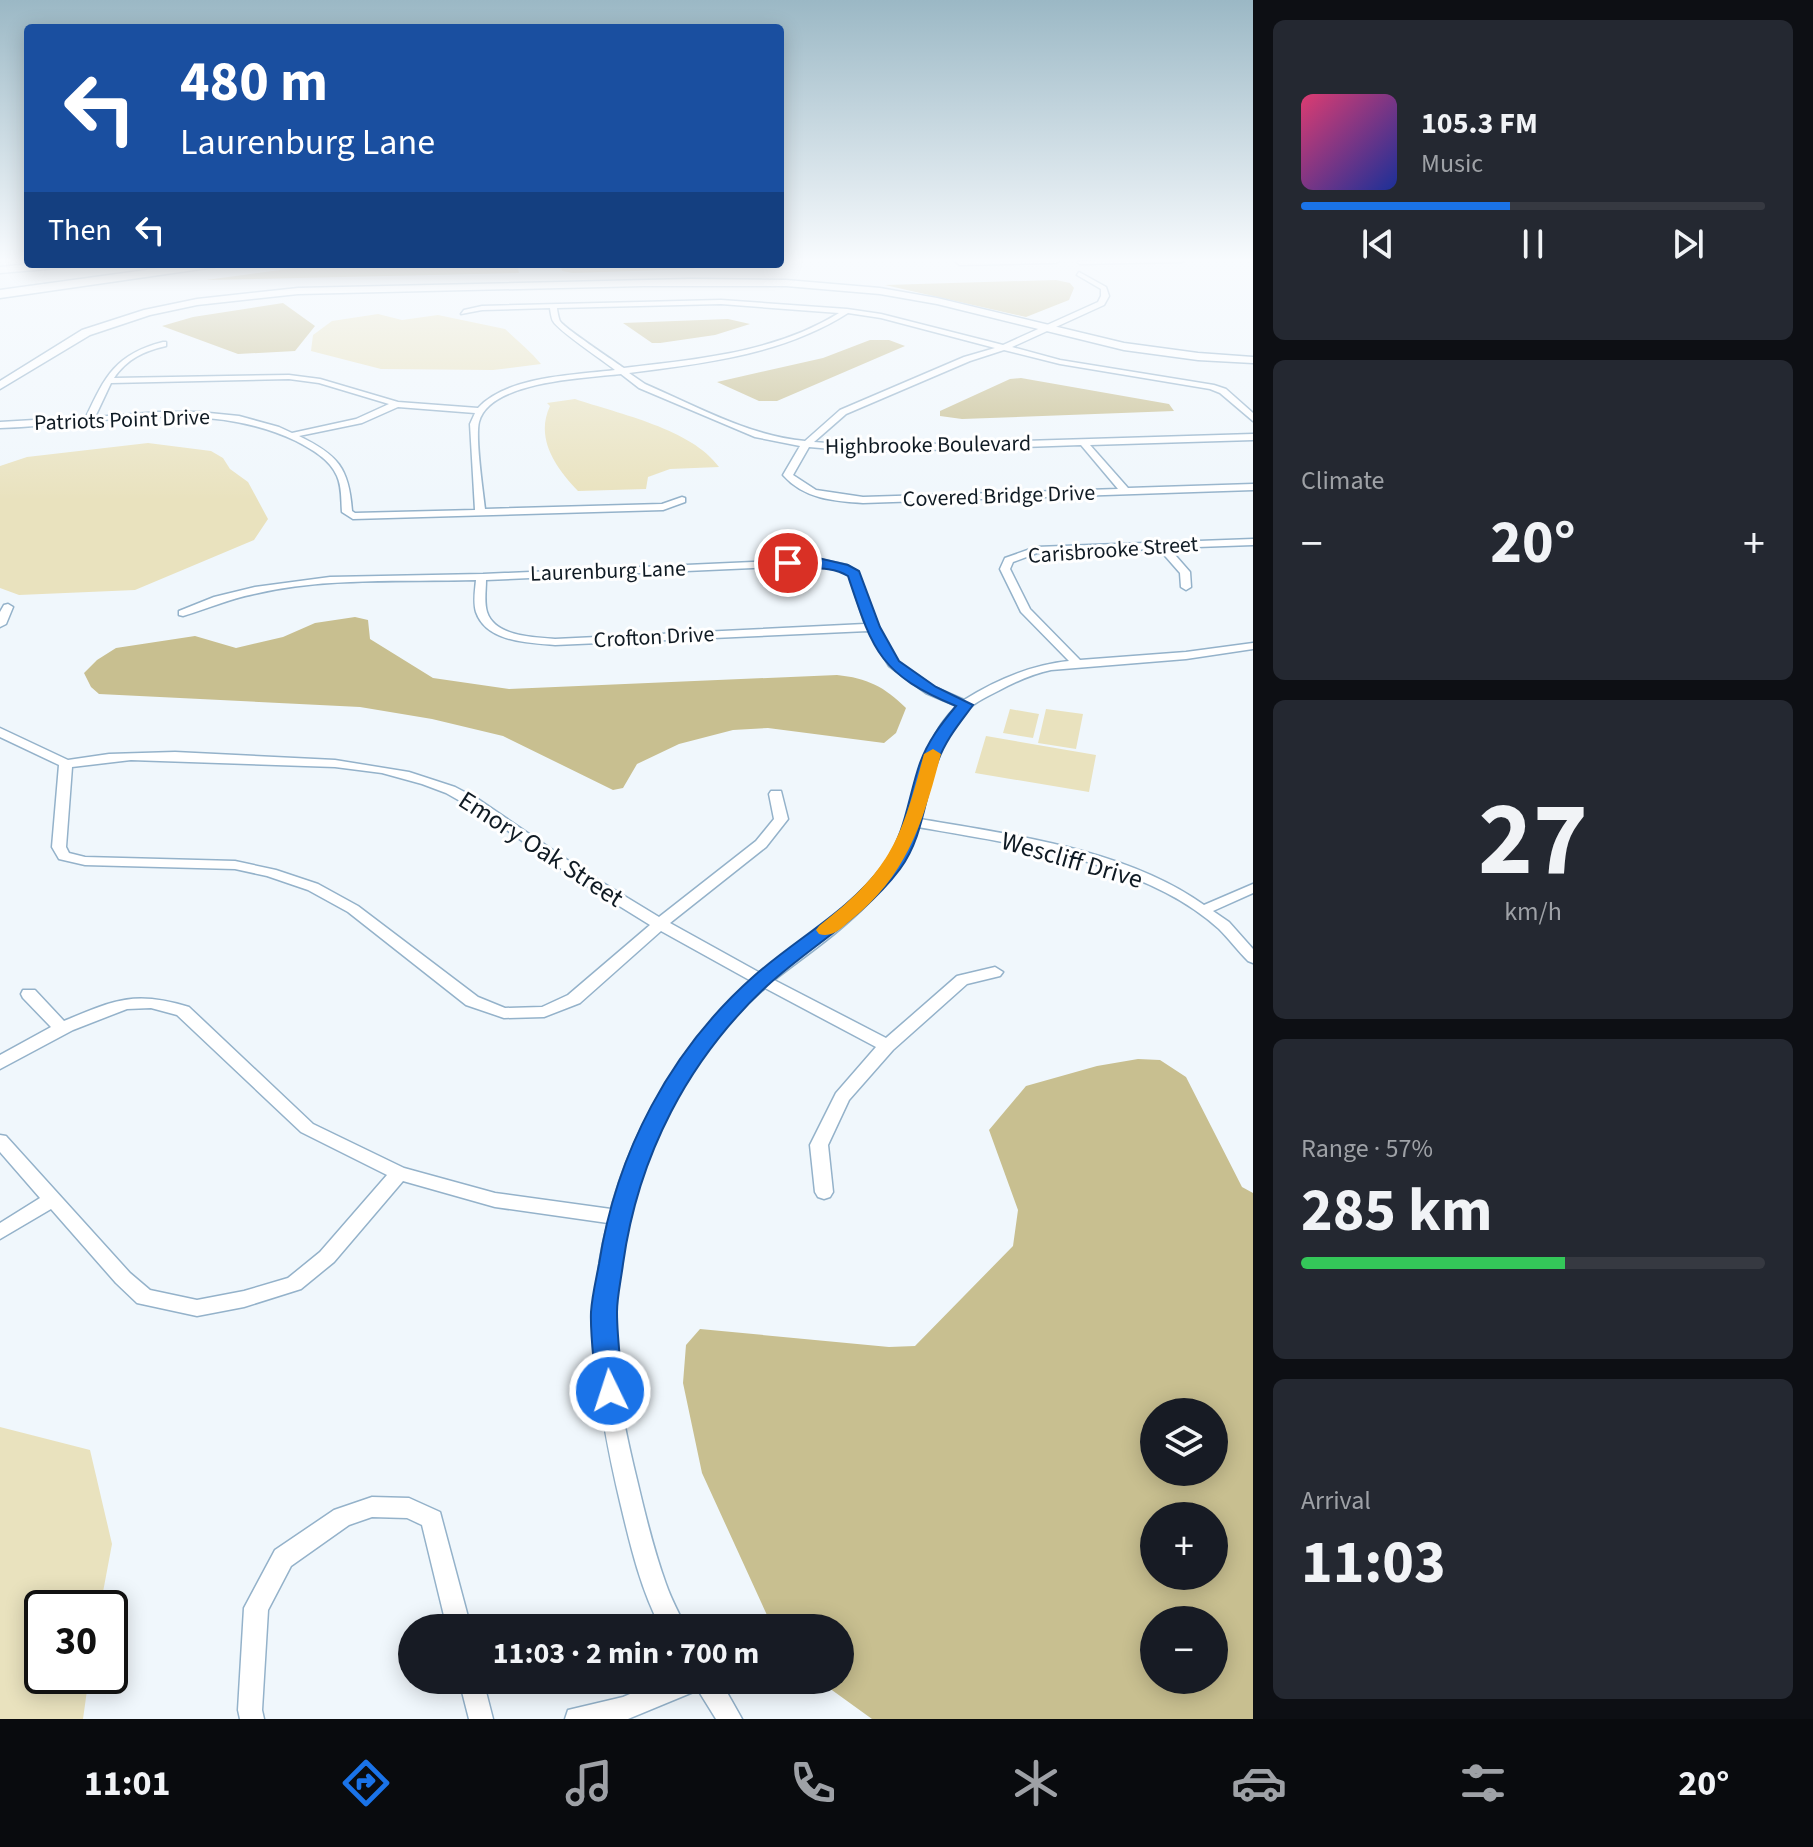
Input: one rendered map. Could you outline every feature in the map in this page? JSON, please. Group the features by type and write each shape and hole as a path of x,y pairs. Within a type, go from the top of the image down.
{"street":[{"path":"0,386 68,340"},
{"name":"Highbrooke Boulevard","path":"582,340 642,386 758,435 808,446 867,449 1253,437"},
{"path":"106,381 289,377 320,381 397,404 478,411 512,390 762,349 788,340"},
{"path":"976,340 1118,373 1211,387 1223,391 1253,418"},
{"path":"967,359 1001,340"},
{"path":"808,446 830,420 843,412 1019,340"},
{"path":"1071,340 1151,358 1253,366"},
{"path":"1087,340 1253,360"},
{"path":"89,420 113,369 147,347 163,344"},
{"path":"294,435 359,421 397,404"},
{"path":"478,411 474,424 480,514 663,507 682,500"},
{"name":"Patriots Point Drive","path":"0,425 221,417 253,422 294,435 326,456 342,475 347,512 353,516 480,514"},
{"path":"1083,442 1125,491"},
{"name":"Covered Bridge Drive","path":"808,446 792,463 788,475 795,484 835,498 863,500 1253,487"},
{"name":"Carisbrooke Street","path":"1078,664 1025,610 1005,569 1009,560 1036,550 1253,542"},
{"path":"1161,545 1185,572 1186,587"},
{"name":"Laurenburg Lane","path":"183,613 211,600 296,584 818,562 843,567 854,574 872,627 893,664 910,678 965,705"},
{"name":"Crofton Drive","path":"481,577 481,611 486,622 502,632 529,640 555,642 872,627"},
{"path":"0,624 8,607"},
{"path":"666,1614 637,1524 612,1418 604,1311 618,1217 645,1142 678,1075 721,1021 762,980 861,902 893,865 915,822 929,763 942,734 965,705 1033,671 1078,664 1220,653 1253,646"},
{"path":"0,732 66,764 59,847 64,856 85,861 235,865 313,887 353,909 472,1001 504,1013 544,1012 574,999 661,923 761,844 781,819 776,794"},
{"name":"Emory Oak Street","path":"66,764 140,756 302,762 378,770 426,780 480,804 564,866 661,923 887,1046"},
{"name":"Wescliff Drive","path":"915,822 1052,848 1105,863 1148,880 1204,910 1253,958"},
{"path":"1204,910 1253,888"},
{"path":"824,1192 819,1145 842,1097 887,1046 962,980 995,972"},
{"path":"29,994 63,1030"},
{"path":"0,1063 107,1009 138,1002 162,1004 183,1011 307,1128 399,1173 495,1200 618,1217"},
{"path":"0,1141 123,1278 144,1297 197,1308 244,1299 294,1284 327,1257 399,1173"},
{"path":"0,1232 53,1199"},
{"path":"252,1719 256,1608 283,1558 342,1517 372,1507 409,1508 432,1519 456,1614"},
{"path":"475,1694 481,1719"},
{"path":"577,1719 623,1709 659,1694"},
{"path":"715,1694 730,1719"}],"shaded area":[{"path":"201,340 304,340 295,351 238,354"},
{"path":"312,340 517,340 541,364 493,370 381,369 311,351"},
{"path":"648,340 679,340 660,343"},
{"path":"869,340 890,340 905,346 777,401 759,401 717,382 823,358"},
{"path":"1021,378 1169,404 1174,411 962,419 940,416 940,411 1010,379"},
{"path":"575,399 673,433 691,442 719,467 670,469 648,477 646,489 578,491 555,462 546,441 545,429 550,406 547,403"},
{"path":"148,443 211,451 223,458 230,469 248,482 268,519 254,540 135,590 19,595 0,588 0,466 27,457"},
{"path":"355,617 368,620 370,639 433,678 509,689 837,675 875,685 906,708 896,733 884,743 768,728 733,730 679,744 637,764 623,788 613,790 503,736 432,719 360,707 99,694 91,687 84,673 116,648 195,636 236,648 283,637 315,623"},
{"path":"1010,709 1039,714 1033,738 1003,733"},
{"path":"1046,709 1083,714 1076,749 1038,743"},
{"path":"986,736 1096,755 1089,792 975,773"},
{"path":"1138,1059 1160,1060 1186,1077 1242,1187 1253,1193 1253,1719 872,1719 837,1694 854,1694 854,1614 767,1614 702,1473 683,1383 686,1345 700,1329 889,1347 915,1346 1013,1246 1018,1210 989,1130 1026,1086 1097,1066"},
{"path":"0,1427 90,1450 112,1544 103,1590 24,1590 24,1694 86,1694 83,1719 0,1719"}],"slow traffic":[{"path":"826,930 861,902 893,865 915,822 933,754"}],"route":[{"path":"610,1391 604,1311 618,1217 645,1142 678,1075 721,1021 762,980 861,902 893,865 915,822 929,763 942,734 965,705 930,690 893,664 872,627 854,574 843,567 818,562 788,563"}]}
